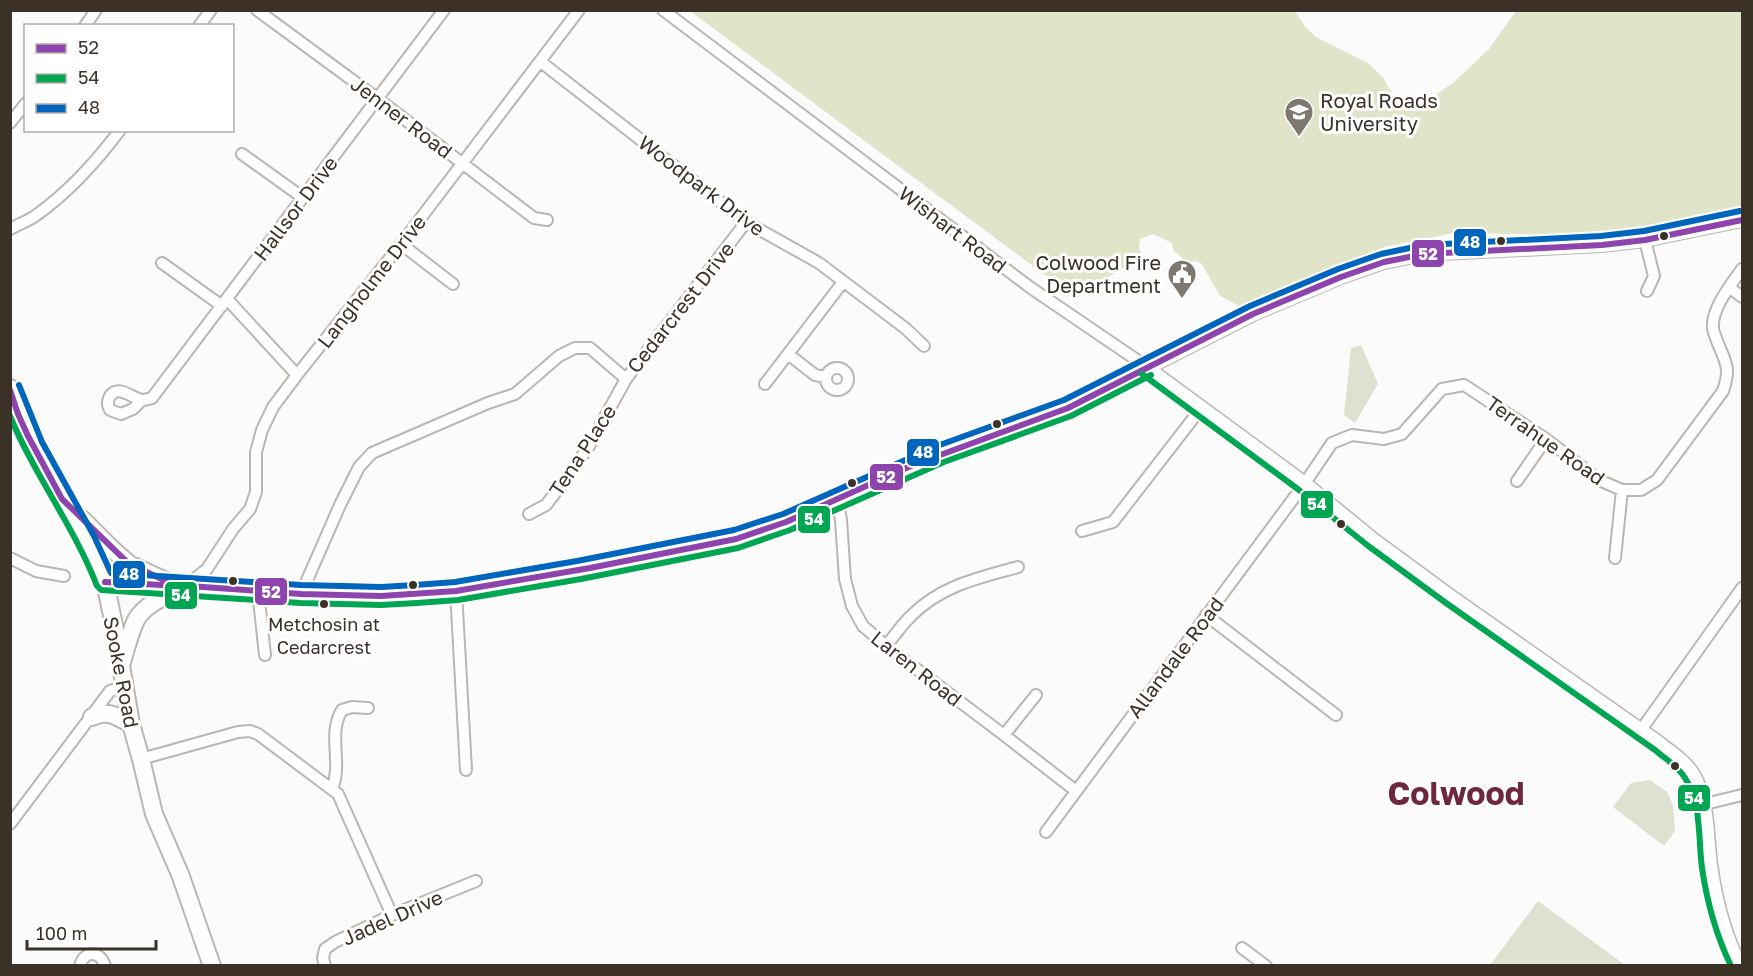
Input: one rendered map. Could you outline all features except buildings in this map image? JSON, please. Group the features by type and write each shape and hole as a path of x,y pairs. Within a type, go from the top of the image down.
{"main road":[{"path":"105,582 302,594 381,596 456,591 600,566 736,538 786,522 932,458 1068,408 1253,314 1341,277 1384,262 1424,254 1580,247 1645,240 1743,220"},
{"name":"Sooke Road","path":"10,388 28,436 62,499 86,537 105,582 132,724 154,814 180,873 212,966"},
{"path":"62,499 129,564 182,586"},
{"path":"121,665 137,619 144,610 182,586"},
{"path":"92,717 108,713 132,724"}],"street":[{"path":"86,24 96,10"},
{"path":"201,24 211,10"},
{"name":"Jenner Road","path":"257,10 534,218 547,220"},
{"name":"Hallsor Drive","path":"142,400 152,398 444,10"},
{"name":"Langholme Drive","path":"182,586 207,569 232,529 250,509 256,492 256,452 262,430 273,407 401,244 579,10"},
{"name":"Wishart Road","path":"663,10 1031,288 1202,407 1305,483 1372,538 1641,730 1685,764 1693,774 1705,804 1717,903 1731,945 1742,966"},
{"name":"Woodpark Drive","path":"540,62 746,222 819,263 924,346"},
{"path":"10,123 24,106"},
{"path":"10,229 35,216 73,184 118,132"},
{"path":"242,154 302,197"},
{"name":"Cedarcrest Drive","path":"302,594 340,505 359,467 372,453 514,394 559,356 575,348 590,348 626,379 746,222"},
{"path":"1645,240 1654,276 1647,291"},
{"path":"401,244 453,284"},
{"path":"162,263 225,303 297,375"},
{"name":"Terrahue Road","path":"1305,483 1332,443 1352,435 1384,439 1402,434 1442,389 1464,385 1546,439 1599,480 1622,490 1641,490 1657,480 1723,392 1728,378 1727,365 1712,328 1714,314 1729,287 1743,269"},
{"path":"765,384 843,282"},
{"path":"1729,287 1743,297"},
{"path":"788,354 816,375 826,377"},
{"name":"Tena Place","path":"529,514 546,505 571,472 589,446 626,379"},
{"path":"1082,531 1113,522 1202,407"},
{"path":"1517,481 1546,439"},
{"name":"Allandale Road","path":"1046,832 1305,483"},
{"path":"1615,558 1622,490"},
{"name":"Laren Road","path":"837,499 841,520 845,579 852,606 863,626 1076,791"},
{"path":"10,558 36,571 64,576"},
{"path":"886,646 913,614 938,595 961,583 1018,567"},
{"path":"207,569 209,579 217,588"},
{"path":"1641,730 1743,588"},
{"path":"258,591 265,656"},
{"path":"456,591 466,770"},
{"path":"1206,615 1336,715"},
{"path":"10,824 110,691 124,686"},
{"path":"1004,735 1035,695"},
{"path":"332,789 336,779 336,719 342,710 352,707 368,708"},
{"path":"141,759 238,732 250,731 258,734 338,794 392,915"},
{"path":"1705,804 1742,797"},
{"name":"Jadel Drive","path":"325,966 323,958 325,949 335,942 392,915 476,881"},
{"path":"1242,948 1266,966"},
{"path":"80,966 84,957 94,954 103,960 105,966"}],"green space":[{"name":"Royal Roads University","path":"690,11 1295,11 1306,28 1316,37 1368,63 1384,79 1393,95 1403,102 1422,104 1453,83 1489,49 1516,11 1742,11 1742,213 1632,236 1454,233 1384,247 1266,298 1239,306 1220,296 1201,263 1195,261 1188,263 1173,250 1172,243 1153,234 1140,239 1139,248 1143,256 1077,296 1041,272"},
{"path":"1361,345 1378,384 1355,423 1344,415 1351,348"},
{"path":"1650,780 1667,792 1673,805 1675,831 1664,846 1613,807 1631,783"},
{"path":"1538,901 1625,965 1490,965"}],"transit line":[{"name":"48","path":"19,385 42,442 94,536 111,573 301,585 381,587 455,582 734,530 783,514 937,446 1064,400 1250,306 1338,269 1381,254 1424,245 1601,236 1644,231 1740,211"},
{"name":"52","path":"10,390 28,436 62,499 129,564 175,585 301,594 381,596 456,591 590,568 736,539 786,522 913,465 1068,408 1253,314 1341,277 1384,262 1424,254 1602,245 1645,240 1742,220"},
{"name":"54","path":"1142,374 1299,490 1367,545 1655,750 1679,770 1690,788 1697,810 1702,868 1707,893 1713,918 1731,966"},
{"name":"54","path":"10,416 30,459 101,590 301,603 381,605 458,600 581,579 738,548 790,530 944,462 1071,416 1151,375"},
{"name":"52","path":"105,582 162,585"}],"place":[{"name":"Royal Roads University","path":"1299,138"},
{"name":"Colwood Fire Department","path":"1182,300"},
{"name":"Metchosin at Cedarcrest","path":"324,604"}],"district":[{"name":"Colwood","path":"1456,793"}]}
